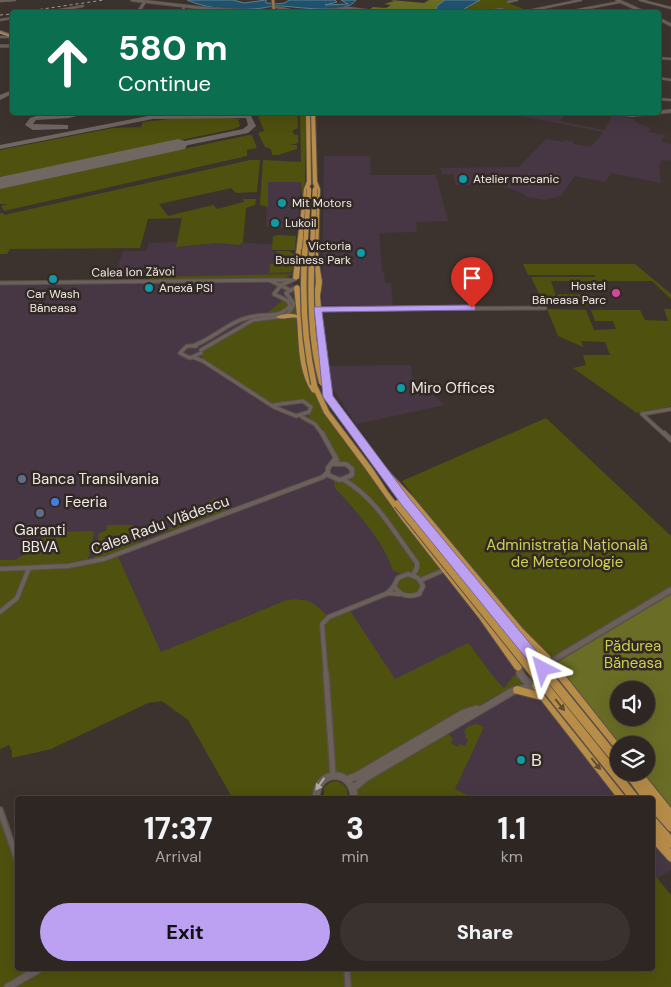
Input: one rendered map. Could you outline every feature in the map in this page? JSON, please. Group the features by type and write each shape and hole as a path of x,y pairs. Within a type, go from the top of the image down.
{"highway":[{"path":"308,115 312,181 318,189 316,257 318,309 328,397"},
{"path":"313,115 310,294 316,362 328,397 378,464 401,502 633,796"},
{"path":"312,181 306,189 300,254 293,283 300,318 307,377 311,388 319,398"},
{"path":"312,190 303,284 309,363 319,398 329,417 368,468 393,506 493,630 518,667"},
{"path":"293,279 308,275 318,282"},
{"path":"295,288 309,288 318,282"},
{"path":"279,317 288,315 300,318"},
{"path":"378,464 411,499 520,632 549,659"},
{"path":"368,468 401,502 610,752"},
{"path":"557,672 610,740"},
{"path":"535,686 622,796"},
{"path":"515,690 543,697"},
{"path":"634,781 646,796"},
{"path":"643,781 671,815"},
{"path":"655,808 671,828"},
{"path":"655,824 671,843"},
{"path":"655,838 671,857"}],"main road":[{"path":"275,1 276,10"}],"street":[{"path":"0,1 15,0"},
{"path":"132,0 144,3 215,10"},
{"path":"508,2 517,0"},
{"path":"533,10 581,0"},
{"path":"575,10 617,0 640,10"},
{"path":"640,0 671,8"},
{"path":"139,10 144,3"},
{"path":"60,10 83,6"},
{"path":"270,10 275,7 288,10"},
{"path":"330,10 348,8 365,10"},
{"path":"0,20 10,18"},
{"path":"293,279 279,286 274,295 288,301 290,306 287,310 275,315 245,318 195,346 185,347 180,352 183,356 203,361 270,404 293,415 308,419 324,435 335,459 351,467 353,471 350,477 344,480"},
{"name":"Calea Ion Zăvoi","path":"0,283 293,279"},
{"name":"Calea Ion Zăvoi","path":"267,280 279,286 295,288"},
{"path":"193,357 254,320 279,317 289,313 294,308 293,301 286,293 295,288"},
{"path":"318,309 545,308"},
{"path":"195,346 201,352 203,361"},
{"path":"270,404 279,406 295,401 304,401 310,406 308,419"},
{"path":"286,410 288,404"},
{"path":"671,409 642,414 671,440"},
{"path":"300,416 309,412"},
{"path":"335,459 328,468 327,473 331,478 353,483"},
{"path":"332,464 341,463"},
{"name":"Calea Radu Vlădescu","path":"0,569 74,565 104,558 322,477 327,473"},
{"name":"Calea Radu Vlădescu","path":"322,477 331,478"},
{"path":"350,477 417,563 417,568 413,575"},
{"path":"0,612 17,598 29,568"},
{"path":"421,580 444,570"},
{"path":"333,775 322,624 329,617 388,593 408,597 419,594 423,586 421,580 413,575 400,576 388,593"},
{"path":"394,586 400,594"},
{"path":"549,659 671,590"},
{"path":"354,788 365,778 515,690 548,685 553,682 557,672 549,659 536,654 526,656 518,667 523,679 535,686"},
{"path":"515,690 523,679"},
{"path":"348,779 355,777 464,713 487,706"},
{"path":"316,796 318,785 326,777 333,775 339,775 348,779 354,788 354,796"},
{"path":"0,810 15,853"},
{"path":"8,987 36,971"},
{"path":"347,971 348,987"}],"shaded area":[{"path":"515,115 565,115 560,121 604,130 613,115 634,119 634,121 650,128 648,132 665,135 661,142 671,144 671,159 669,161 662,160 659,166 661,183 611,173 605,182 575,176 561,196 544,200 528,197 516,190 504,187 513,174 496,174 498,182 456,185 453,174 442,174 440,168 519,167 546,139 564,142 566,140 574,142 573,144 591,147 603,132"},
{"path":"324,156 370,156 371,175 436,175 448,221 416,222 417,232 379,233 382,272 384,272 385,283 391,283 393,309 339,309 339,305 322,305"},
{"path":"268,182 301,182 297,230 266,226"},
{"path":"177,242 177,247 218,243 239,245 241,243 273,244 272,251 289,251 296,254 295,276 114,277 123,251 146,251 149,243"},
{"path":"294,280 293,283 297,287 304,364 323,407 519,670 501,692 536,686 622,796 353,796 305,599 286,600 161,652 117,554 68,566 0,569 0,283"},
{"path":"411,365 412,378 445,405 356,424 332,387 327,366"},
{"path":"655,838 671,857 671,870 655,880"}],"green space":[{"path":"391,0 424,3 429,0 445,0 437,6 436,10 369,10 373,7 386,8 391,5 384,4 394,1"},
{"path":"480,0 513,0 506,2 526,10 501,8 490,10 464,9"},
{"path":"258,115 297,115 298,128 292,131 295,135 298,135 298,143 290,145 297,145 297,149 272,155 271,149 265,147 258,133 264,131"},
{"path":"300,115 305,115 305,180 302,197 301,182 268,182 268,207 260,205 263,160 301,162"},
{"path":"178,118 234,118 241,120 238,120 240,126 234,129 0,177 0,150 113,128 141,127 143,122"},
{"path":"252,135 257,148 247,150 247,156 4,211 1,206 8,204 0,204 0,188"},
{"path":"250,160 260,160 257,192 236,193 231,188 159,204 168,216 213,205 217,209 244,202 243,199 256,199 255,205 246,208 243,242 239,245 218,243 176,247 182,218 148,219 140,248 10,249 7,254 0,254 0,213 4,215"},
{"path":"273,236 296,236 295,250 272,250"},
{"path":"277,251 289,251 295,255 291,272 269,273 270,264 276,263"},
{"path":"523,264 635,264 671,294 671,299 652,281 551,281 556,296 560,294 595,295 599,305 545,306 531,277 595,277 595,275 528,275"},
{"path":"292,274 283,279 149,279 150,277"},
{"path":"289,298 296,299 300,310 296,319 296,327 311,388 444,570 421,580 421,592 406,596 394,586 402,575 392,569 389,559 376,537 335,488 334,480 350,477 351,467 337,463 324,435 308,419 311,407 304,401 281,406 269,404 203,361 201,353 206,347 270,311"},
{"path":"547,309 586,310 594,330 616,329 613,321 595,321 591,310 640,310 645,320 668,321 664,309 671,309 671,406 637,413 573,368 586,365 583,355 610,355 605,342 581,341 583,347 558,336"},
{"name":"Administrația Națională de Meteorologie","path":"546,418 671,536 671,590 552,661 520,631 402,481"},
{"path":"215,498 227,507 227,510 161,534"},
{"path":"107,525 133,525 129,534 104,537 103,544 129,544 137,541 139,542 138,545 95,559 99,533 106,531"},
{"path":"93,531 88,560 54,565 0,567 0,560 15,560 41,544 42,538 53,532"},
{"path":"117,554 161,652 286,600 300,599 314,604 329,617 349,609 395,679 468,643 504,688 515,674 527,687 500,693 443,727 453,739 451,743 458,747 460,744 465,746 468,740 464,732 468,726 477,724 484,727 455,789 470,796 353,796 351,782 326,777 317,796 231,796 188,720 162,701 148,703 51,749 12,758 12,751 9,745 0,749 0,569 91,562"},
{"name":"Pădurea Băneasa","path":"671,590 671,815 643,781 655,781 655,736 612,736 552,661"},
{"path":"335,781 342,783 347,789 346,796 324,796 324,788 329,783"},
{"path":"0,810 15,856 15,971 655,971 655,879 657,878 671,895 671,987 0,987"}],"water":[{"path":"187,0 233,0 244,3 266,0 266,3 278,4 289,0 335,0 337,2 325,5 348,4 341,0 356,0 342,8 331,9 278,6 234,9 215,8"},
{"path":"445,0 480,0 464,10 436,10 437,6"}],"taxiway":[{"path":"0,98 10,93"},
{"path":"65,127 33,128 29,125 32,119 36,118 74,115"},
{"path":"0,147 153,117 243,115 249,117 252,126 245,131 178,145"}],"runway":[{"path":"0,183 178,145"}],"tram line":[{"path":"0,33 10,36"}],"railway":[{"path":"36,10 104,0"},
{"path":"0,15 10,14"}],"place":[{"name":"Atelier mecanic","path":"463,179"},
{"name":"Mit Motors","path":"282,203"},
{"name":"Lukoil","path":"275,223"},
{"name":"Victoria Business Park","path":"361,253"},
{"name":"Car Wash Băneasa","path":"53,279"},
{"name":"Anexă PSI","path":"149,288"},
{"name":"Hostel Băneasa Parc","path":"616,293"},
{"name":"Miro Offices","path":"401,388"},
{"name":"Banca Transilvania","path":"22,479"},
{"name":"Feeria","path":"55,502"},
{"name":"Garanti BBVA","path":"40,513"},
{"name":"B","path":"521,760"}],"route":[{"path":"472,308 318,309 328,397 405,501 543,669"}]}
